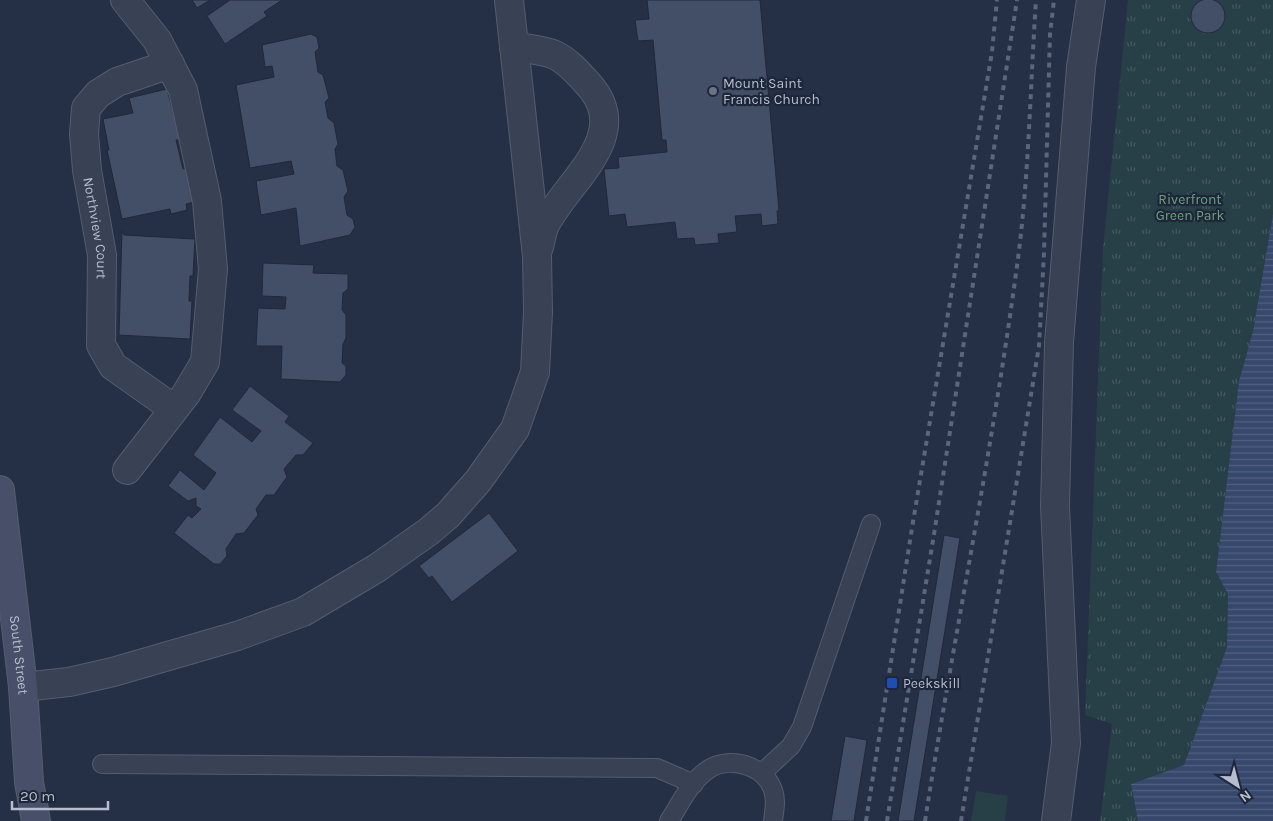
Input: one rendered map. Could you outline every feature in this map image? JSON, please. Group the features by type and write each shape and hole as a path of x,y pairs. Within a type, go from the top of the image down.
{"street":[{"path":"125,0 157,40 183,90 207,201 213,269 211,306 204,362 196,380 128,470"},
{"path":"23,687 86,679 172,655 303,612 340,591 428,532 448,515 478,481 515,429 535,372 538,312 537,256 509,0"},
{"path":"1056,821 1066,743 1055,506 1059,344 1080,76 1091,0"},
{"path":"514,46 555,55 570,66 595,92 602,106 604,120 601,142 585,169 556,206 544,227 537,256"},
{"name":"Northview Court","path":"170,64 117,82 98,94 86,108 84,134 87,170 102,256 100,345 113,366 174,409"},
{"name":"South Street","path":"0,490 23,687 30,782 36,821"}],"lane":[{"path":"762,773 791,746 802,727 871,524"},
{"path":"102,764 657,768 694,784"},
{"path":"669,821 694,784 705,772 722,764 745,765 762,773 767,778 774,792 773,821"}],"green space":[{"name":"Riverfront Green Park","path":"1128,0 1273,0 1273,214 1253,331 1239,381 1216,572 1228,594 1227,647 1184,765 1131,784 1138,821 1100,821 1112,724 1085,715 1103,248"},
{"path":"976,791 1008,796 1005,821 971,821"}],"water":[{"path":"1273,214 1273,821 1138,821 1131,784 1184,765 1227,647 1228,594 1216,572 1239,381 1253,331"}],"building":[{"path":"1208,-1 1215,0 1220,4 1224,9 1224,23 1220,28 1215,32 1208,33 1201,32 1196,28 1192,23 1191,16 1192,9 1196,4 1201,0"},
{"path":"192,0 210,0 197,8"},
{"path":"230,0 282,0 264,12 267,16 225,44 207,16"},
{"name":"Mount Saint Francis Church","path":"647,0 760,0 779,210 777,211 778,224 762,226 761,214 735,216 737,232 718,234 719,243 695,245 694,238 677,239 675,222 627,227 625,214 609,216 604,169 619,168 618,157 667,152 666,140 662,140 653,40 638,41 635,20 649,19"},
{"path":"311,34 317,37 319,48 315,52 318,72 323,75 329,98 325,102 328,118 334,123 338,144 335,149 337,166 343,170 348,191 344,197 347,215 353,219 355,227 350,235 300,246 296,208 261,215 256,181 294,174 291,161 250,168 236,85 274,77 272,66 265,67 262,45"},
{"path":"167,89 180,139 176,140 183,169 187,168 195,202 186,204 187,210 171,214 170,209 122,219 107,150 109,150 103,119 133,113 129,98"},
{"path":"122,231 124,235 195,239 193,276 190,276 189,301 192,301 190,339 119,335"},
{"path":"263,263 314,265 313,273 348,274 348,289 343,293 342,310 346,315 346,338 343,344 342,363 346,366 346,375 340,382 281,379 282,346 256,346 258,308 285,309 286,297 262,296"},
{"path":"250,386 289,416 285,422 313,443 303,455 296,455 284,469 287,477 274,495 266,495 256,509 258,515 244,533 236,534 226,549 227,556 220,564 214,564 174,533 188,515 192,518 201,509 196,506 196,498 188,501 168,486 180,470 204,490 216,473 193,455 220,417 252,442 261,431 232,410"},
{"path":"489,513 518,551 452,602 432,576 429,578 419,566"},
{"path":"944,535 960,538 914,821 898,821"},
{"path":"845,736 867,740 854,821 831,821"}],"railway":[{"path":"866,821 912,528 992,52 997,0"},
{"path":"887,821 935,528 1017,0"},
{"path":"925,821 985,475 1017,266 1027,167 1036,0"},
{"path":"961,821 1039,346 1044,253 1050,34 1054,0"}],"place":[{"name":"Mount Saint Francis Church","path":"713,91"},
{"name":"Peekskill","path":"892,683"}]}
